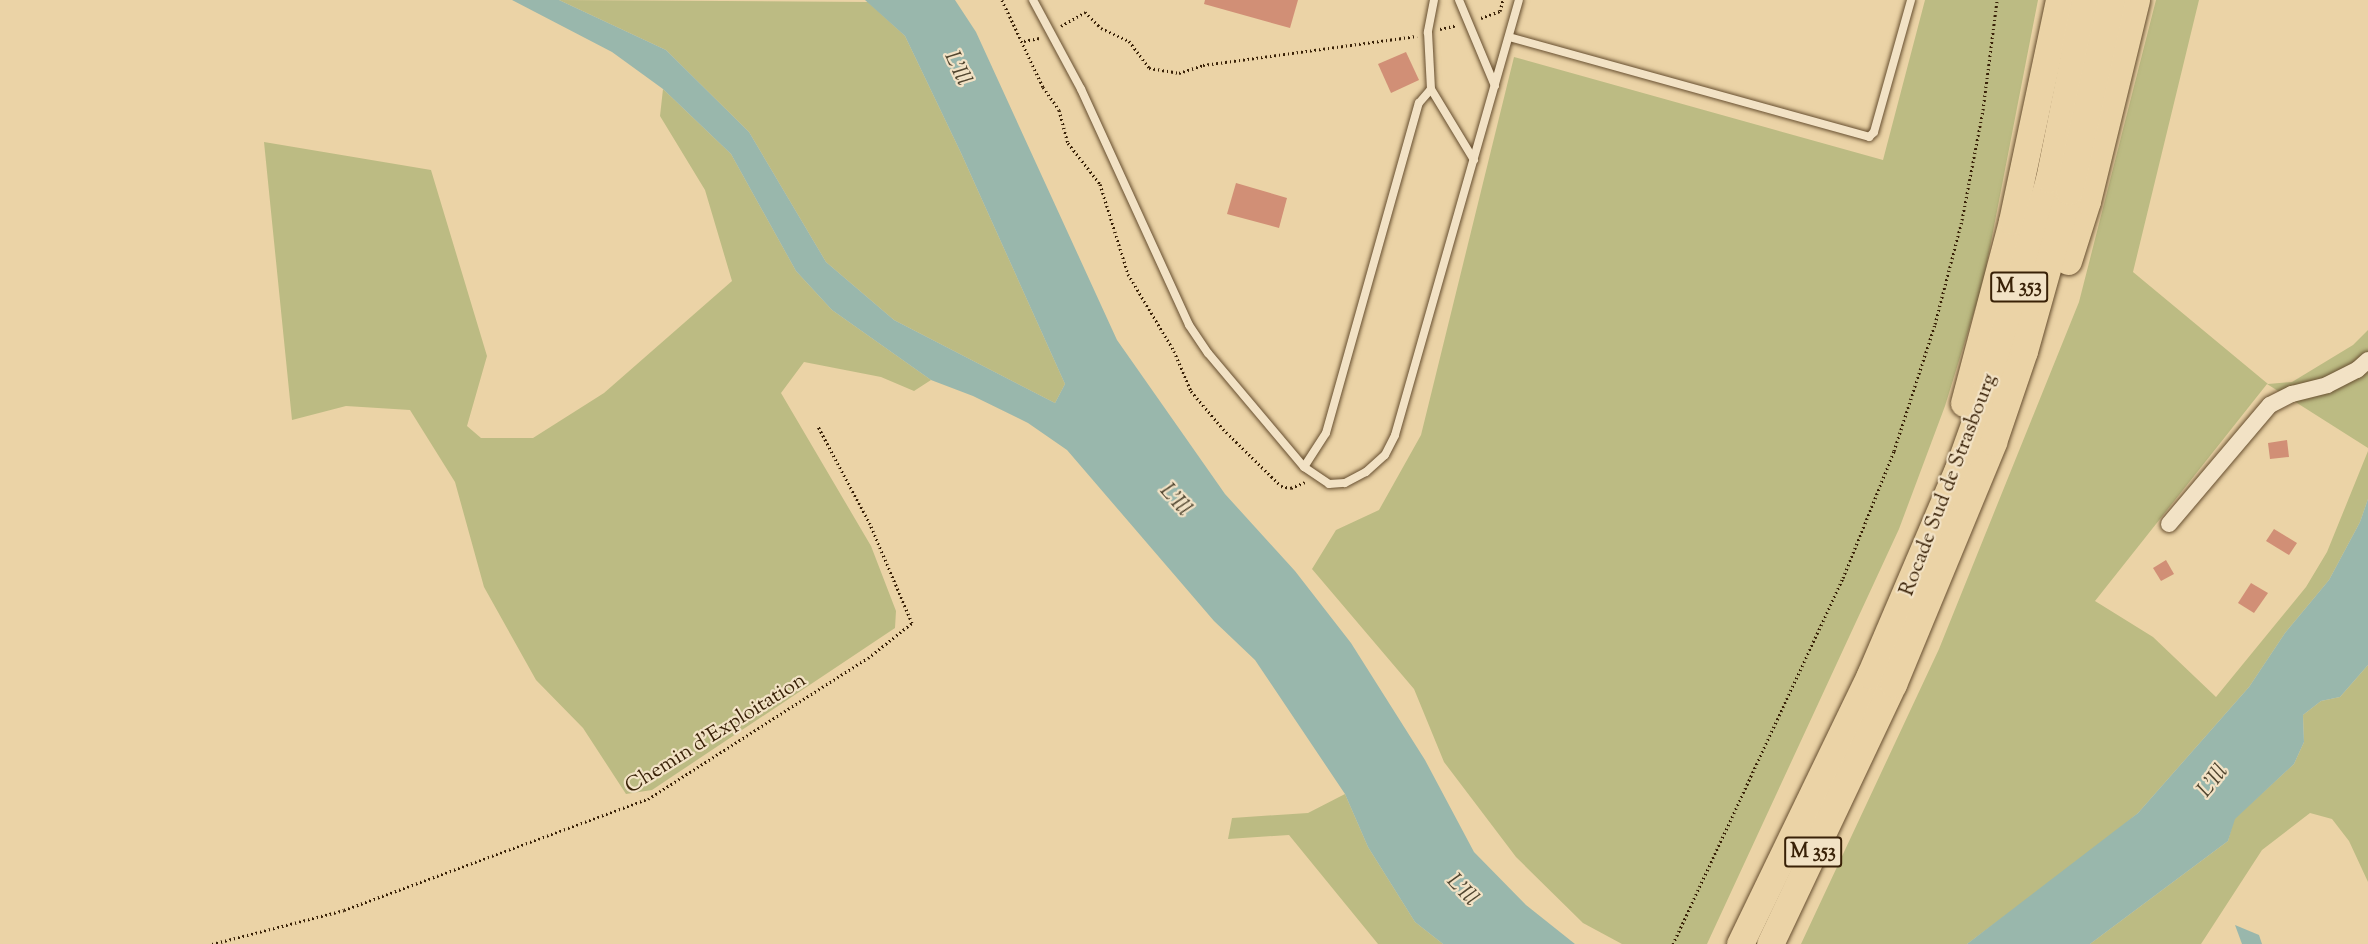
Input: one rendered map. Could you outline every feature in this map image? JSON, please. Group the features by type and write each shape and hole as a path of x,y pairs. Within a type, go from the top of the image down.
{"highway":[{"path":"1920,565 1924,515 1960,417 1999,277 2059,0"},
{"name":"Rocade Sud de Strasbourg","path":"1740,944 1920,565 1989,385 2049,179 2085,0"},
{"name":"Rocade Sud de Strasbourg","path":"1770,944 1893,684 1993,442 2024,351 2069,191 2111,0"},
{"path":"1993,442 2037,355 2077,234 2136,0"}],"street":[{"path":"2169,524 2270,405 2292,394 2327,385 2357,370 2368,360"}],"lane":[{"path":"1033,0 1082,89 1190,325 1208,353 1304,467 1316,477 1329,483 1345,483 1366,472 1384,455 1395,435 1519,0"},
{"path":"1434,0 1428,32 1431,89 1474,160"},
{"path":"1459,0 1495,86"},
{"path":"1509,37 1869,137 1874,132 1911,0"},
{"path":"1304,467 1326,433 1419,104 1431,89"}],"path":[{"path":"1002,0 1024,41 1043,87 1059,110 1068,143 1100,184 1128,274 1174,351 1191,391 1223,429 1281,486 1291,488 1316,477"},
{"path":"1024,41 1050,32 1085,12 1101,28 1129,41 1149,68 1179,73 1203,65 1428,32 1500,11 1503,0"},
{"path":"1673,944 1844,578 1894,451 1935,324 1962,220 1983,110 1997,0"},
{"name":"Chemin d'Exploitation","path":"212,944 344,910 648,799 868,658 912,622 870,524 818,426"}],"shaded area":[{"path":"559,0 868,2 905,36 961,153 1065,384 1055,403 894,320 826,262 749,132 666,50"},
{"path":"1925,0 2038,0 1983,283 1945,406 1899,529 1707,944 1622,944 1583,923 1516,857 1444,762 1414,689 1312,569 1336,530 1379,510 1421,435 1514,57 1883,160"},
{"path":"2156,0 2199,0 2133,272 2268,384 2292,382 2353,345 2368,330 2368,448 2267,384 2095,601 2153,637 2216,697 2306,587 2327,552 2368,451 2368,499 2360,522 2329,580 2285,633 2249,687 2138,813 2089,853 1967,944 1801,944 1939,649 2079,302"},
{"path":"663,89 731,154 796,271 832,310 931,380 914,391 881,377 804,362 781,393 871,546 896,611 895,628 652,790 626,794 583,728 536,680 484,587 455,482 410,410 346,406 292,420 264,142 431,170 487,356 467,426 481,438 533,438 604,393 732,281 705,190 660,116"},
{"path":"2368,665 2368,882 2349,841 2332,819 2310,813 2262,850 2201,944 2090,944 2228,841 2234,819 2294,764 2304,742 2303,715 2321,701 2340,697"},
{"path":"1345,794 1368,847 1415,922 1443,944 1378,944 1289,835 1228,839 1232,818 1308,813"}],"water":[{"name":"L'Ill","path":"512,0 559,0 666,50 749,132 826,262 894,320 1055,403 1065,384 961,153 905,36 865,0 955,0 976,32 1117,340 1225,494 1295,571 1351,643 1425,760 1474,852 1526,905 1575,944 1443,944 1415,922 1368,847 1345,794 1255,660 1214,621 1067,450 1028,423 973,396 931,380 832,310 796,271 731,154 663,89 612,52"},
{"name":"L'Ill","path":"2368,499 2368,665 2340,697 2321,701 2303,715 2304,742 2294,764 2235,819 2228,841 2090,944 1967,944 2138,813 2249,687 2285,633 2329,580 2360,522"},
{"path":"2235,925 2259,935 2262,944 2242,944"}],"building":[{"path":"1205,0 1298,0 1290,28 1204,4"},
{"path":"1406,52 1419,80 1391,93 1378,64"},
{"path":"1236,183 1287,198 1279,228 1227,214"},
{"path":"2287,440 2289,457 2270,459 2268,443"},
{"path":"2274,529 2297,543 2289,555 2266,541"},
{"path":"2166,560 2174,574 2161,581 2153,568"},
{"path":"2251,583 2268,593 2254,613 2238,603"}]}
